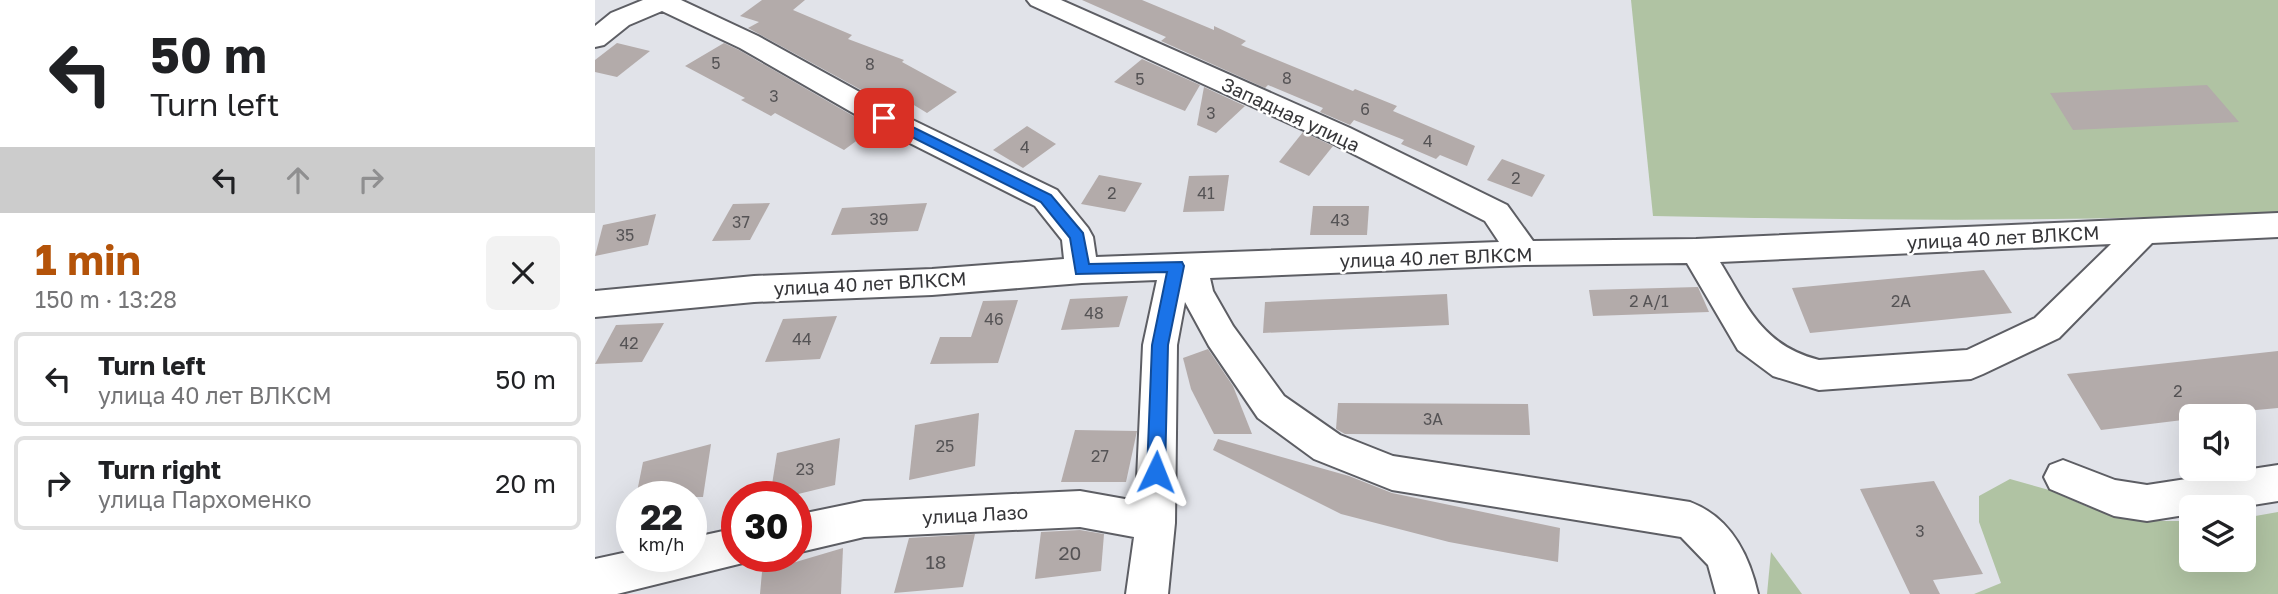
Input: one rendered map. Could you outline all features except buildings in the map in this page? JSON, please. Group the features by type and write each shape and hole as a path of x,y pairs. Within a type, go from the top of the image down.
{"street":[{"name":"Западная улица","path":"1040,0 1340,135 1496,213 1524,253"},
{"path":"595,39 619,19 661,1 749,42 909,131 1046,198 1077,237 1082,270"},
{"path":"595,8 619,19"},
{"name":"улица 40 лет ВЛКСМ","path":"595,304 754,289 932,282 1082,270 1524,253 1696,251 2278,225"},
{"path":"1696,251 1750,340 1785,366 1819,375 1972,363 2047,328 2144,231"},
{"path":"1147,594 1155,523 1160,345 1183,266"},
{"path":"1183,266 1221,336 1271,407 1327,447 1392,472 1690,520 1717,542 1733,572 1737,594"},
{"path":"2063,477 2114,498 2147,503 2278,484"},
{"name":"улица Лазо","path":"812,530 864,519 1080,509 1155,523"},
{"path":"595,579 721,551"}],"green space":[{"path":"1631,0 2278,0 2278,212 2044,219 1653,216"},
{"path":"2010,479 2137,521 2179,521 2179,572 2256,572 2256,516 2278,512 2278,594 1974,594 2001,583 1979,522 1979,496"},
{"path":"1771,552 1802,594 1767,594"}],"route":[{"path":"884,118 1046,198 1077,237 1082,270 1177,266 1160,345 1156,472"}]}
